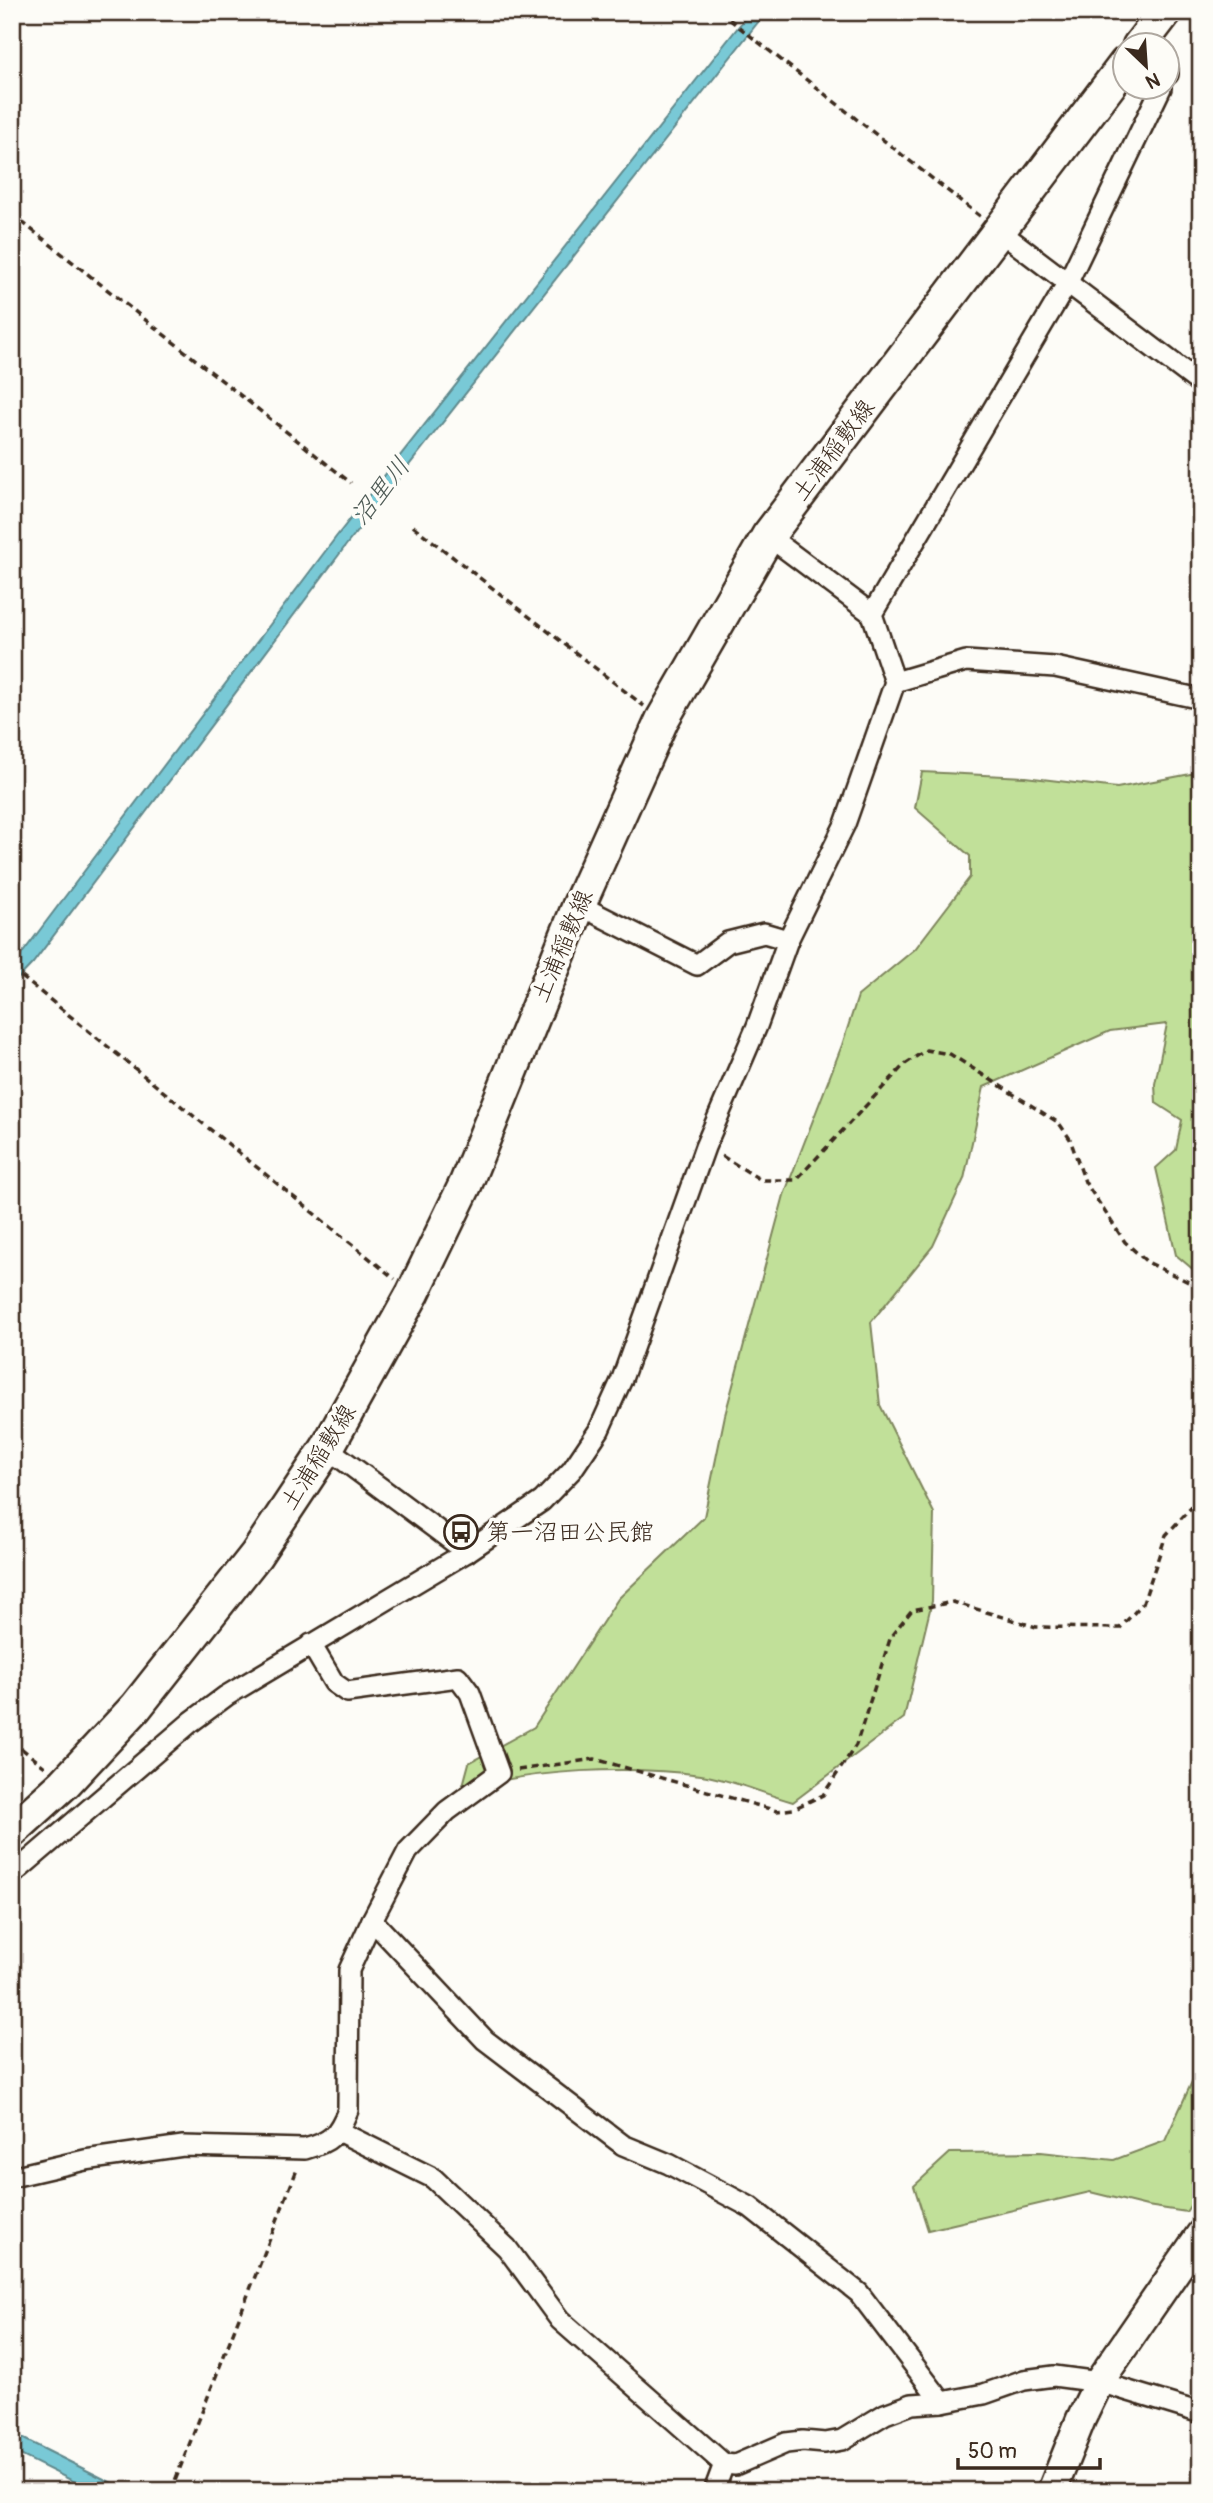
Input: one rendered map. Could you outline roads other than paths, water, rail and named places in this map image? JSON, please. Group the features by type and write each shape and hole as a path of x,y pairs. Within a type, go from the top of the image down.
{"main road":[{"name":"土浦稲敷線","path":"12,1831 65,1783 136,1707 256,1555 327,1448 413,1293 466,1184 579,905 663,720 768,536 1112,80"}],"street":[{"path":"872,614 1068,282 1154,102"},
{"path":"998,230 1201,384"},
{"path":"12,1875 191,1721 226,1696 467,1552 542,1501 572,1470 599,1430 622,1379 705,1147 757,1026 788,940 845,824 895,682 872,614 768,536"},
{"path":"895,682 966,661 1055,667 1201,699"},
{"path":"579,905 697,965 728,943 764,933 788,940"},
{"path":"327,1448 467,1552"},
{"path":"12,2177 85,2160 183,2146 305,2149 321,2144 340,2132 348,2110 349,1970 408,1851 447,1811 499,1773 470,1693 458,1677 347,1692 334,1683 311,1644"},
{"path":"372,1920 485,2040 623,2145 668,2164 750,2207 859,2293 942,2402"},
{"path":"340,2132 433,2178 507,2248 560,2320 724,2464 734,2465 786,2442 825,2444 842,2440 885,2414 912,2403 942,2402 985,2394 1024,2379 1054,2376 1099,2382 1201,2413"},
{"path":"1052,2491 1099,2382 1201,2234"},
{"path":"714,2491 724,2464"}],"water":[{"name":"沼里川","path":"750,12 766,12 347,544 33,963 12,985 12,967 336,537"},
{"path":"12,2433 128,2491 93,2491 12,2451"}],"place":[{"name":"第一沼田公民館","path":"461,1532"}]}
